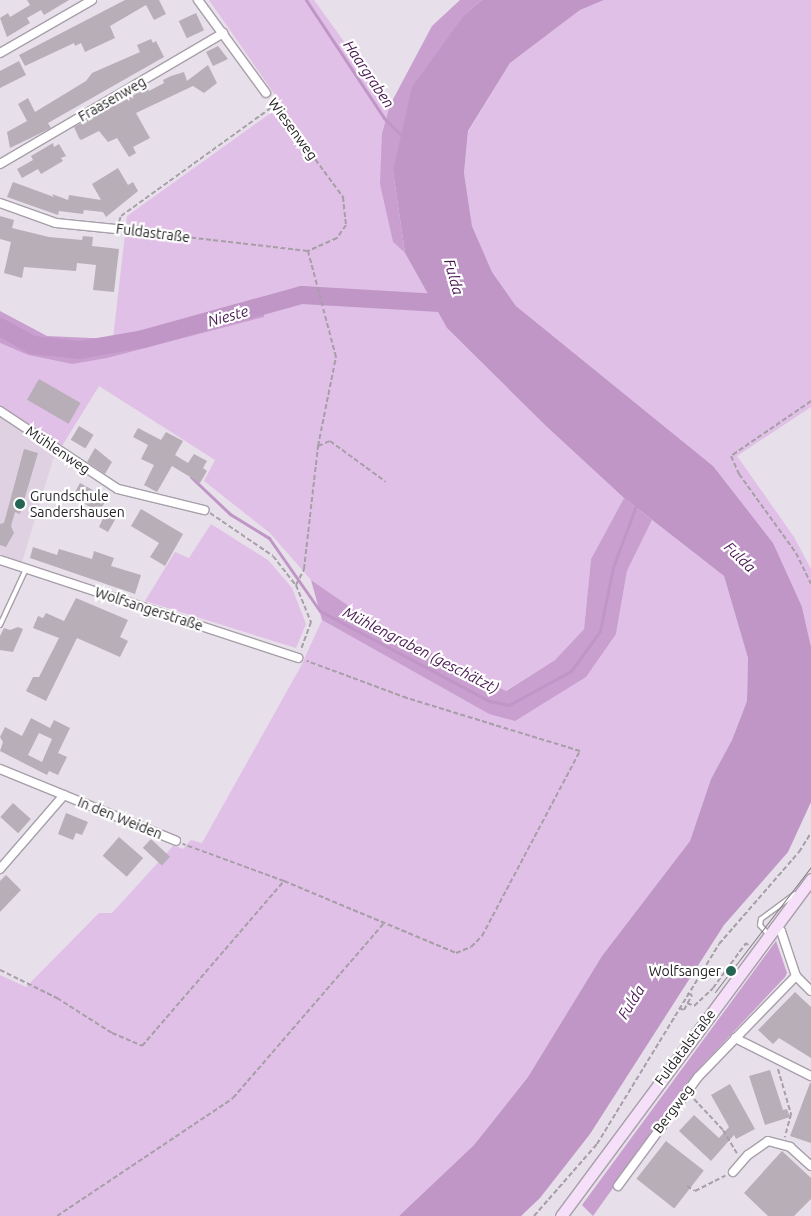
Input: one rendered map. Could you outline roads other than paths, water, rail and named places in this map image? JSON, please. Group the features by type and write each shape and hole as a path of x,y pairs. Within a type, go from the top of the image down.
{"main road":[{"name":"Fuldatalstraße","path":"561,1216 811,878"}],"street":[{"path":"0,53 92,0"},
{"name":"Wiesenweg","path":"198,0 266,93"},
{"name":"Fraasenweg","path":"0,164 223,33"},
{"name":"Fuldastraße","path":"0,203 56,223 116,229"},
{"name":"Mühlenweg","path":"0,411 118,490 204,510"},
{"name":"Wolfsangerstraße","path":"0,560 298,658"},
{"name":"In den Weiden","path":"0,768 176,841"},
{"name":"In den Weiden","path":"0,869 64,795"},
{"path":"772,931 781,931 796,976 811,990"},
{"name":"Bergweg","path":"618,1186 687,1091 735,1038 796,976"},
{"path":"735,1038 811,1076"},
{"path":"733,1172 748,1155 768,1141 790,1147 811,1166"}],"lane":[{"path":"0,625 26,569"}],"water":[{"name":"Fulda","path":"482,0 604,0 580,10 510,63 468,131 464,173 472,226 492,272 516,306 713,466 773,543 802,607 811,647 811,802 788,852 724,925 590,1134 540,1198 521,1216 399,1216 474,1145 528,1077 602,956 690,841 711,779 732,740 747,701 748,658 724,576 624,498 545,425 447,328 405,253 393,171 412,87 465,14"}],"waterway":[{"name":"Haargraben","path":"306,0 384,118 404,138"},
{"name":"Nieste","path":"0,327 33,345 80,350 143,339 302,295 457,304"},
{"name":"Mühlengraben (geschätzt)","path":"191,477 230,514 269,538 320,611 489,701 509,705 571,671 600,631 613,567 637,503"}],"tram line":[{"path":"715,992 811,867"}],"place":[{"name":"Grundschule Sandershausen","path":"20,504"},
{"name":"Wolfsanger","path":"731,971"}]}
